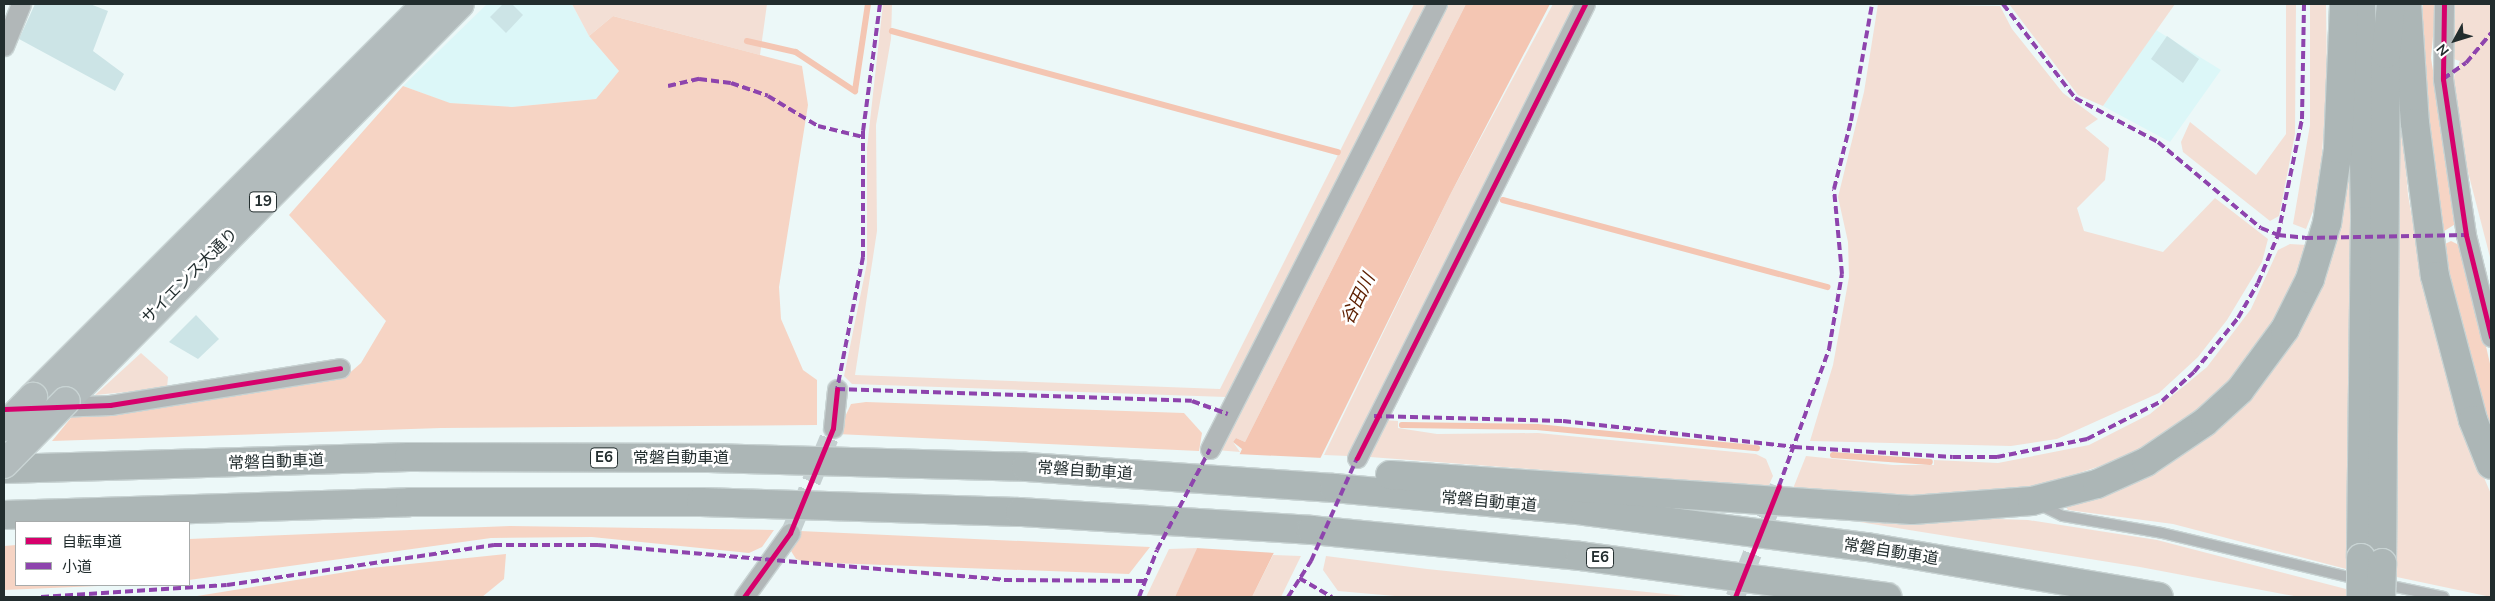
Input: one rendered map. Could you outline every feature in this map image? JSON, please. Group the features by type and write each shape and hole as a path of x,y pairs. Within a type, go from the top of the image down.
{"highway":[{"path":"1344,473 1861,508 1953,509 2032,501 2097,484 2168,450 2222,409 2272,351 2310,279 2327,223 2338,150 2344,4"},
{"path":"2361,4 2372,560 2381,597"},
{"path":"2361,597 2372,560 2386,54 2391,4"},
{"path":"2407,4 2418,152 2435,276 2473,420 2491,465"},
{"name":"常磐自動車道","path":"4,469 410,457 709,458 1026,467 1234,480 1344,473 1585,511 1867,547 2159,597"},
{"name":"E6","path":"4,515 410,502 702,502 1185,520 1580,556 1887,597"}],"main road":[{"name":"サイエンス大通り","path":"4,427 426,4"},
{"name":"サイエンス大通り","path":"4,464 460,4"}],"street":[{"path":"4,46 21,4"},
{"path":"1210,449 1437,4"},
{"path":"1344,473 1585,4"},
{"path":"2444,4 2443,79 2458,186 2466,235 2491,337"},
{"path":"4,409 110,405 340,368"},
{"path":"833,428 837,389"},
{"path":"744,597 790,533"}],"lane":[{"path":"2032,501 2063,516 2162,533 2444,597"}],"shaded area":[{"path":"487,4 572,4 589,36 619,71 596,99 512,107 449,103 403,86"},
{"path":"572,4 767,4 760,55 613,16 589,36"},
{"path":"883,4 892,4 891,39 876,125 877,231 855,375 1220,389 1414,4 1427,4 1226,397 852,384 844,376 867,263 867,148"},
{"path":"1444,4 1466,4 1245,442 1236,438 1233,442 1240,452 1216,450"},
{"path":"1553,4 1575,4 1348,456 1324,455 1450,195"},
{"path":"1878,4 2000,6 2012,29 2063,93 2098,119 2085,128 2109,148 2105,180 2077,208 2084,231 2163,252 2215,198 2268,239 2262,262 2227,320 2198,357 2159,393 2057,439 2011,446 1810,441 1833,365 1849,277 1848,242 1838,197 1864,92"},
{"path":"2009,4 2175,4 2103,106 2078,95"},
{"path":"2286,4 2296,4 2295,134 2279,216 2270,221 2183,152 2181,142 2190,122 2256,175 2286,134"},
{"path":"2310,4 2326,4 2327,81 2319,196 2306,229 2293,224 2310,125"},
{"path":"2423,4 2436,4 2431,58 2457,223 2441,233 2421,57"},
{"path":"2449,4 2491,4 2491,261 2459,137 2451,85 2460,61 2447,57"},
{"path":"613,16 802,66 808,105 779,287 781,319 803,370 817,380 817,425 441,428 52,441 75,413 153,409 345,377 361,363 386,321 289,215 403,86 450,103 512,107 596,99 619,71 589,36"},
{"path":"2156,30 2221,70 2170,142 2103,106"},
{"path":"2348,32 2352,242 2350,570 2173,524 2068,510 2064,504 2135,476 2308,308"},
{"path":"2396,34 2408,195 2428,307 2456,412 2491,494 2491,597 2392,576"},
{"path":"2451,241 2463,247 2491,368 2491,436 2450,288 2445,244"},
{"path":"2290,244 2306,245 2294,282 2253,356 2222,390 2165,437 2128,457 2033,488 1908,497 1792,491 1806,456 1893,465 1934,465 1934,460 1998,463 2089,445 2150,414 2207,367 2251,309 2278,250"},
{"path":"141,353 168,377 167,388 95,395"},
{"path":"866,402 1184,413 1202,433 1199,451 837,434 851,404"},
{"path":"1385,420 1398,421 1398,428 1437,434 1538,433 1756,454 1766,459 1773,476 1768,487 1370,457 1369,439"},
{"path":"1848,514 2028,520 2157,540 2346,589 2346,597 2299,597 2140,567 1847,520"},
{"path":"510,526 774,530 762,547 749,553 592,537 491,538 190,580 190,539"},
{"path":"800,531 1150,547 1129,574 805,562 796,559 791,551"},
{"path":"15,545 15,586 98,586 4,590 4,546"},
{"path":"1198,548 1175,597 1146,597 1169,549"},
{"path":"506,554 504,579 482,597 191,597 371,568"},
{"path":"1273,555 1301,556 1281,597 1252,597"},
{"path":"1326,556 1427,569 1695,597 1406,597 1338,591 1323,570"}],"water":[{"name":"谷田川","path":"1466,4 1550,4 1450,195 1252,597 1175,597 1242,449 1233,442 1236,438 1245,442"}],"pier":[{"path":"1237,454 1323,458 1276,553 1196,548"}],"building":[{"path":"35,4 90,4 108,11 93,51 124,74 115,91 19,39"},
{"path":"503,4 512,4 523,15 506,33 490,17"},
{"path":"2167,36 2199,59 2183,83 2151,59"},
{"path":"196,315 219,339 198,359 169,342"}],"waterway":[{"path":"747,41 796,52 855,91 868,4"},
{"path":"892,31 1338,152"},
{"path":"1503,200 1828,287"},
{"path":"1402,425 1537,427 1757,448"},
{"path":"1833,455 1930,462"}],"tunnel":[{"path":"790,533 833,428"},
{"path":"1735,597 1779,486"}],"marked path":[{"path":"880,4 863,131 863,257 837,389 1192,401 1228,414"},
{"path":"1779,486 1829,349 1842,274 1834,189 1851,121 1872,4"},
{"path":"2003,4 2075,98 2158,142 2261,228 2278,235 2305,238 2466,235"},
{"path":"1374,416 1563,421 1794,447 1953,457 1997,457 2087,439 2162,401 2194,372 2238,318 2258,283 2278,235 2302,119 2304,4"},
{"path":"2443,79 2466,63 2491,33"},
{"path":"668,86 699,79 731,83 768,96 818,126 863,137"},
{"path":"1139,597 1157,550 1210,449"},
{"path":"1288,597 1311,561 1357,458"},
{"path":"41,597 227,585 494,545 598,545 1004,580 1146,581"},
{"path":"1299,578 1332,597"}],"cycle path":[{"path":"1357,458 1585,4"},
{"path":"2444,4 2443,79 2466,235 2491,337"},
{"path":"4,409 110,405 340,368"},
{"path":"744,597 790,533 833,428 837,389"},
{"path":"1735,597 1779,486"}]}
